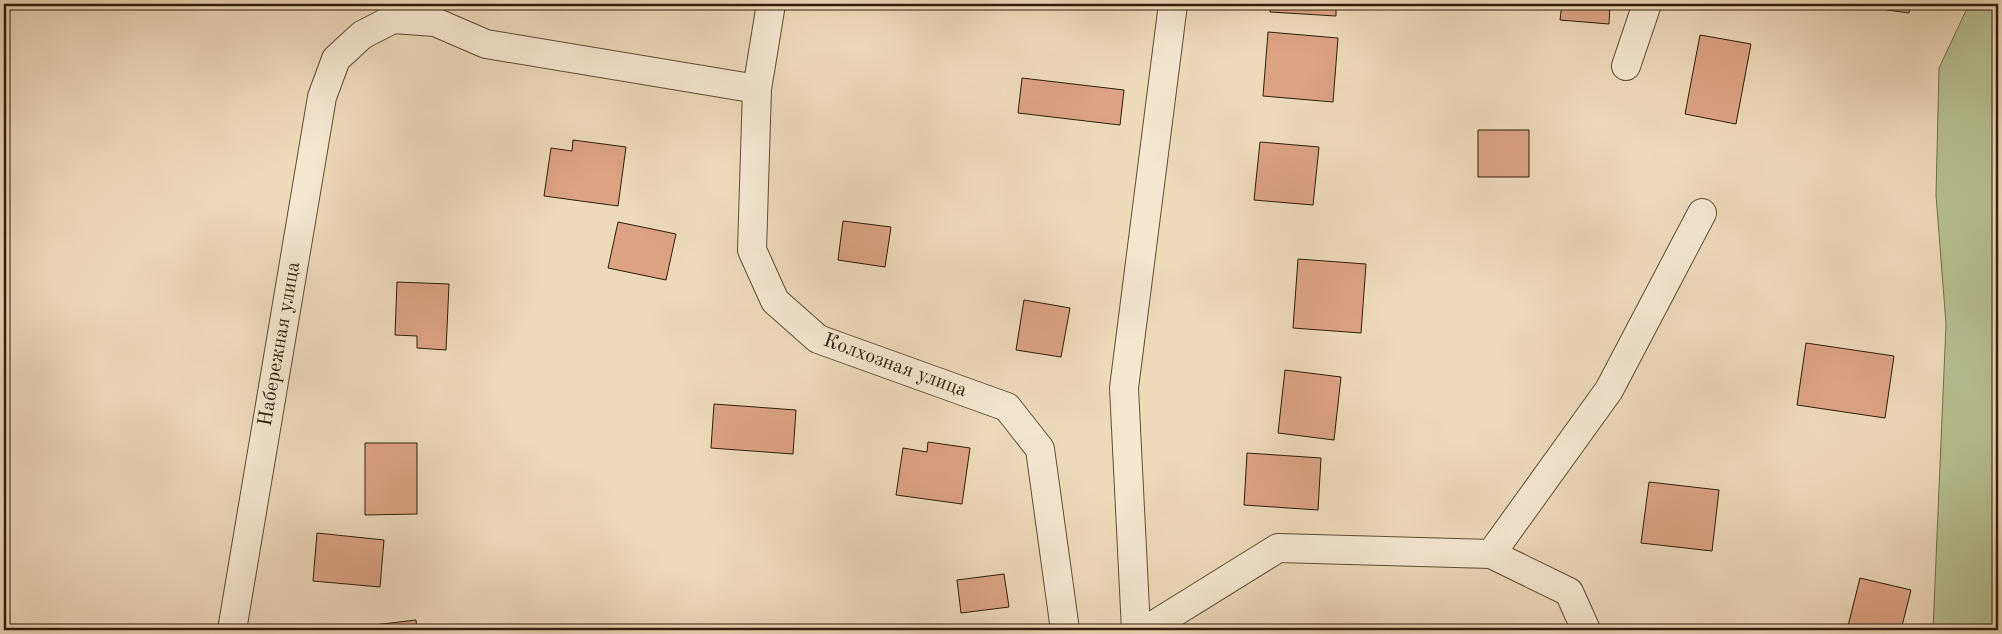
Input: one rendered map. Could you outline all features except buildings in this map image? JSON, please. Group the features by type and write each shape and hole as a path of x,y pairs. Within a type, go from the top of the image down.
{"street":[{"name":"Колхозная улица","path":"771,4 757,89 752,250 775,301 818,339 1007,407 1040,448 1065,630"},
{"path":"1136,630 1124,388 1173,4"},
{"path":"1626,66 1647,4"},
{"name":"Набережная улица","path":"232,630 322,98 336,59 362,35 393,19 426,21 435,22 486,44 757,89"},
{"path":"1491,554 1609,390 1702,213"},
{"path":"1146,630 1278,548 1491,554 1569,592 1586,630"}],"green space":[{"path":"1969,4 1998,4 1998,630 1933,630 1946,324 1936,195 1939,68"}]}
